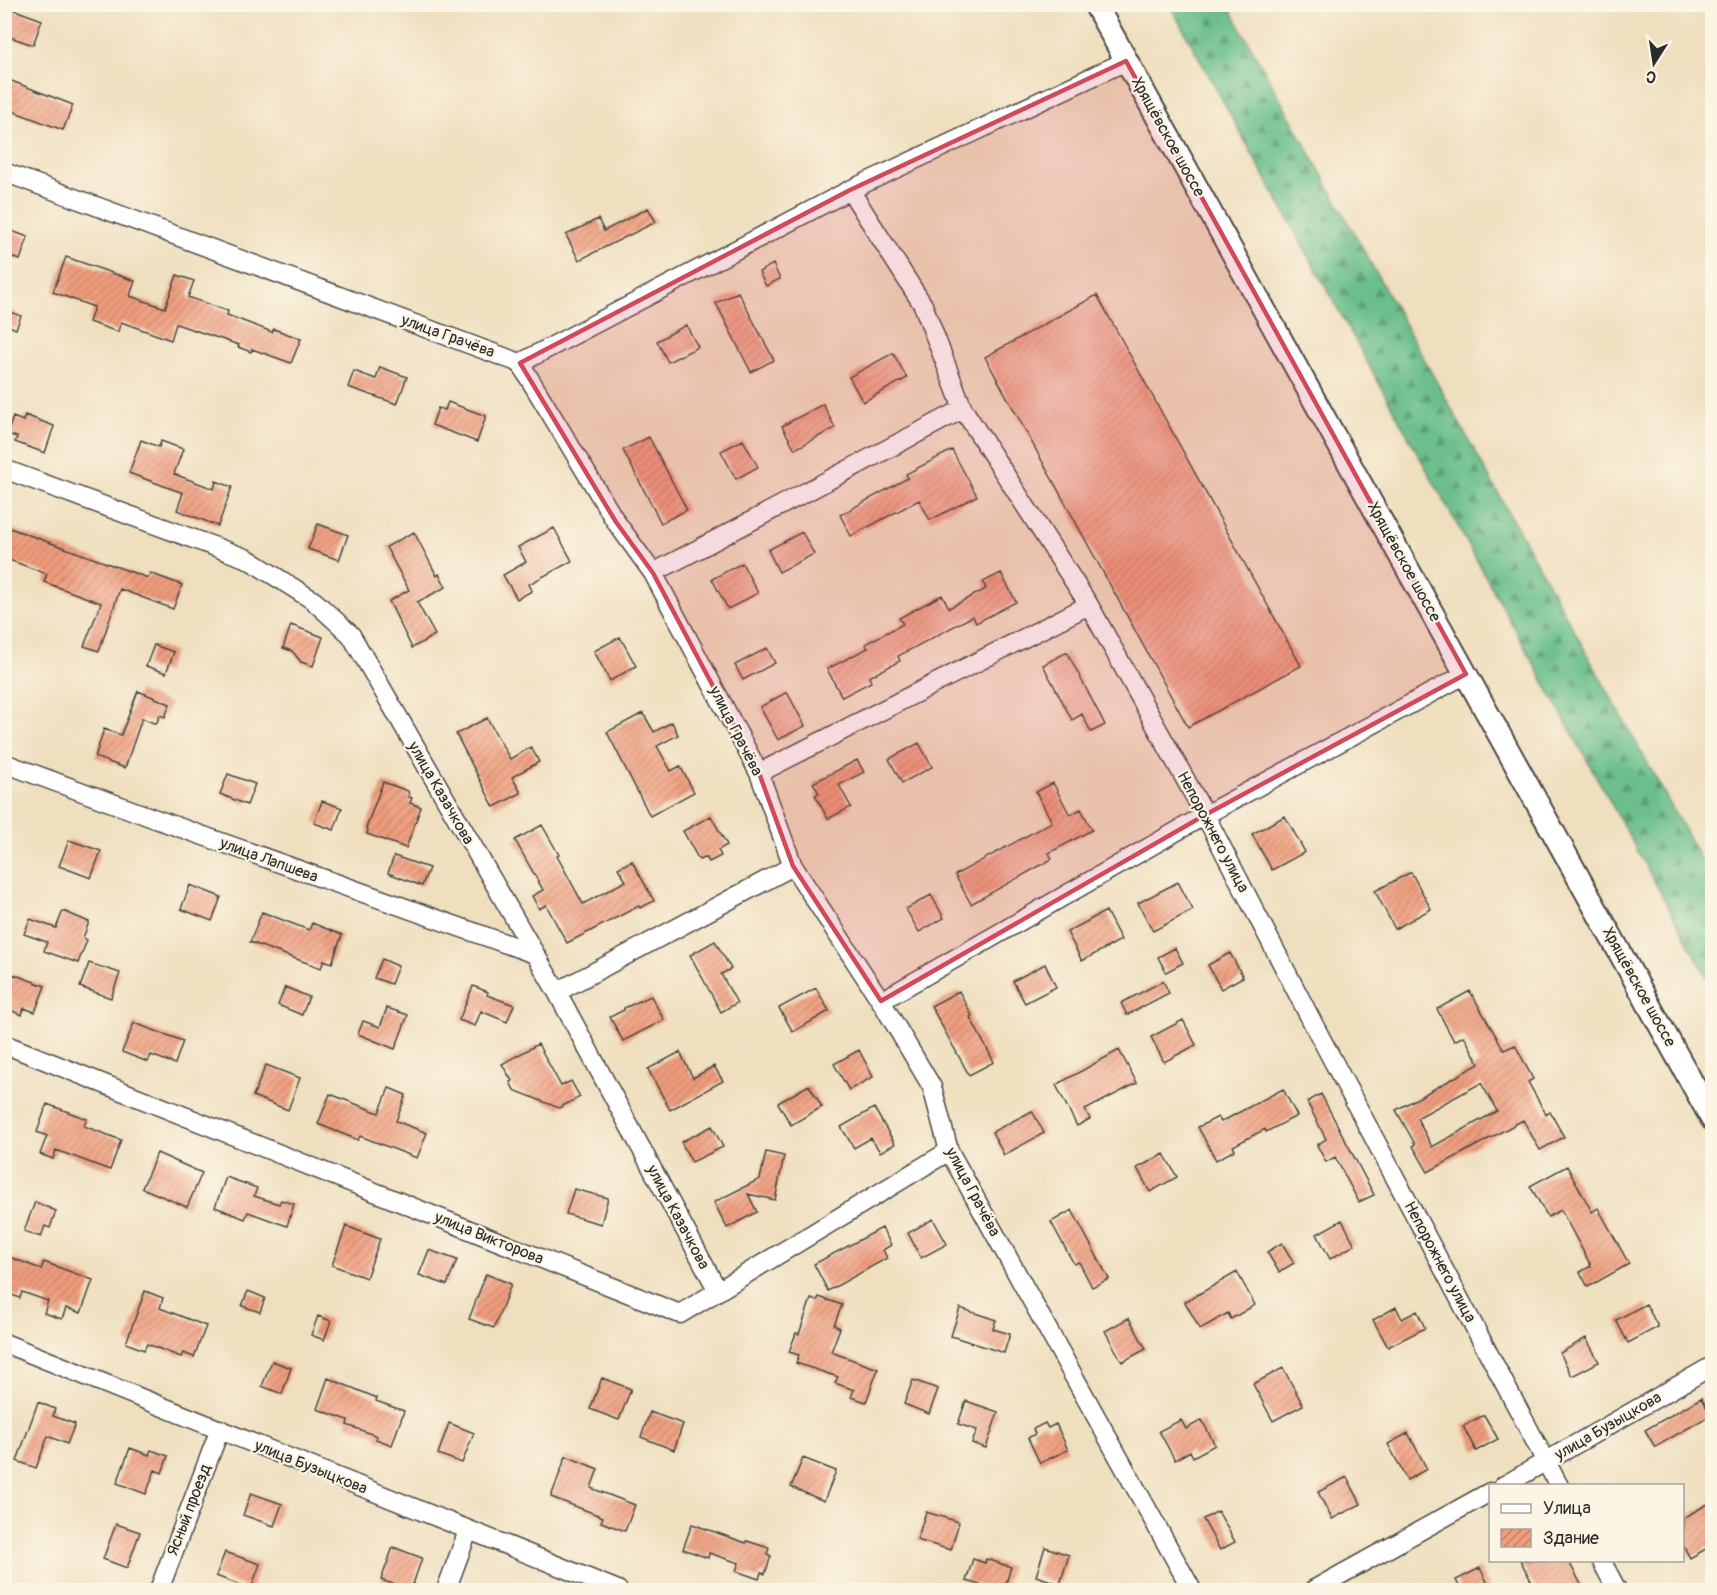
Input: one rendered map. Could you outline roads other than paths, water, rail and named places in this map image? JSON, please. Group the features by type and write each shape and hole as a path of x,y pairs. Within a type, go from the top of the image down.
{"main road":[{"name":"Хрящёвское шоссе","path":"1095,4 1713,1119"}],"street":[{"path":"520,363 850,190 1126,61"},
{"name":"улица Грачёва","path":"4,172 520,363 616,522 653,573 759,773 793,866 881,1001 932,1087 949,1150 1192,1590"},
{"name":"Непорожнего улица","path":"850,190 923,305 963,409 1089,604 1204,815 1321,1040 1558,1484"},
{"path":"653,573 963,409"},
{"name":"улица Казачкова","path":"4,469 248,559 314,601 351,635 557,992 718,1291"},
{"path":"759,773 1089,604"},
{"path":"881,1001 1204,815 1466,674"},
{"name":"улица Лапшева","path":"4,763 535,954"},
{"path":"557,992 793,866"},
{"name":"улица Викторова","path":"4,1044 680,1314 949,1150"},
{"name":"улица Бузыцкова","path":"4,1343 468,1532 618,1590"},
{"name":"улица Бузыцкова","path":"1505,1484 1713,1366"},
{"name":"Ясный проезд","path":"159,1590 220,1430"},
{"path":"1313,1590 1489,1493"},
{"path":"446,1590 468,1532"},
{"path":"1602,1562 1617,1590"}]}
